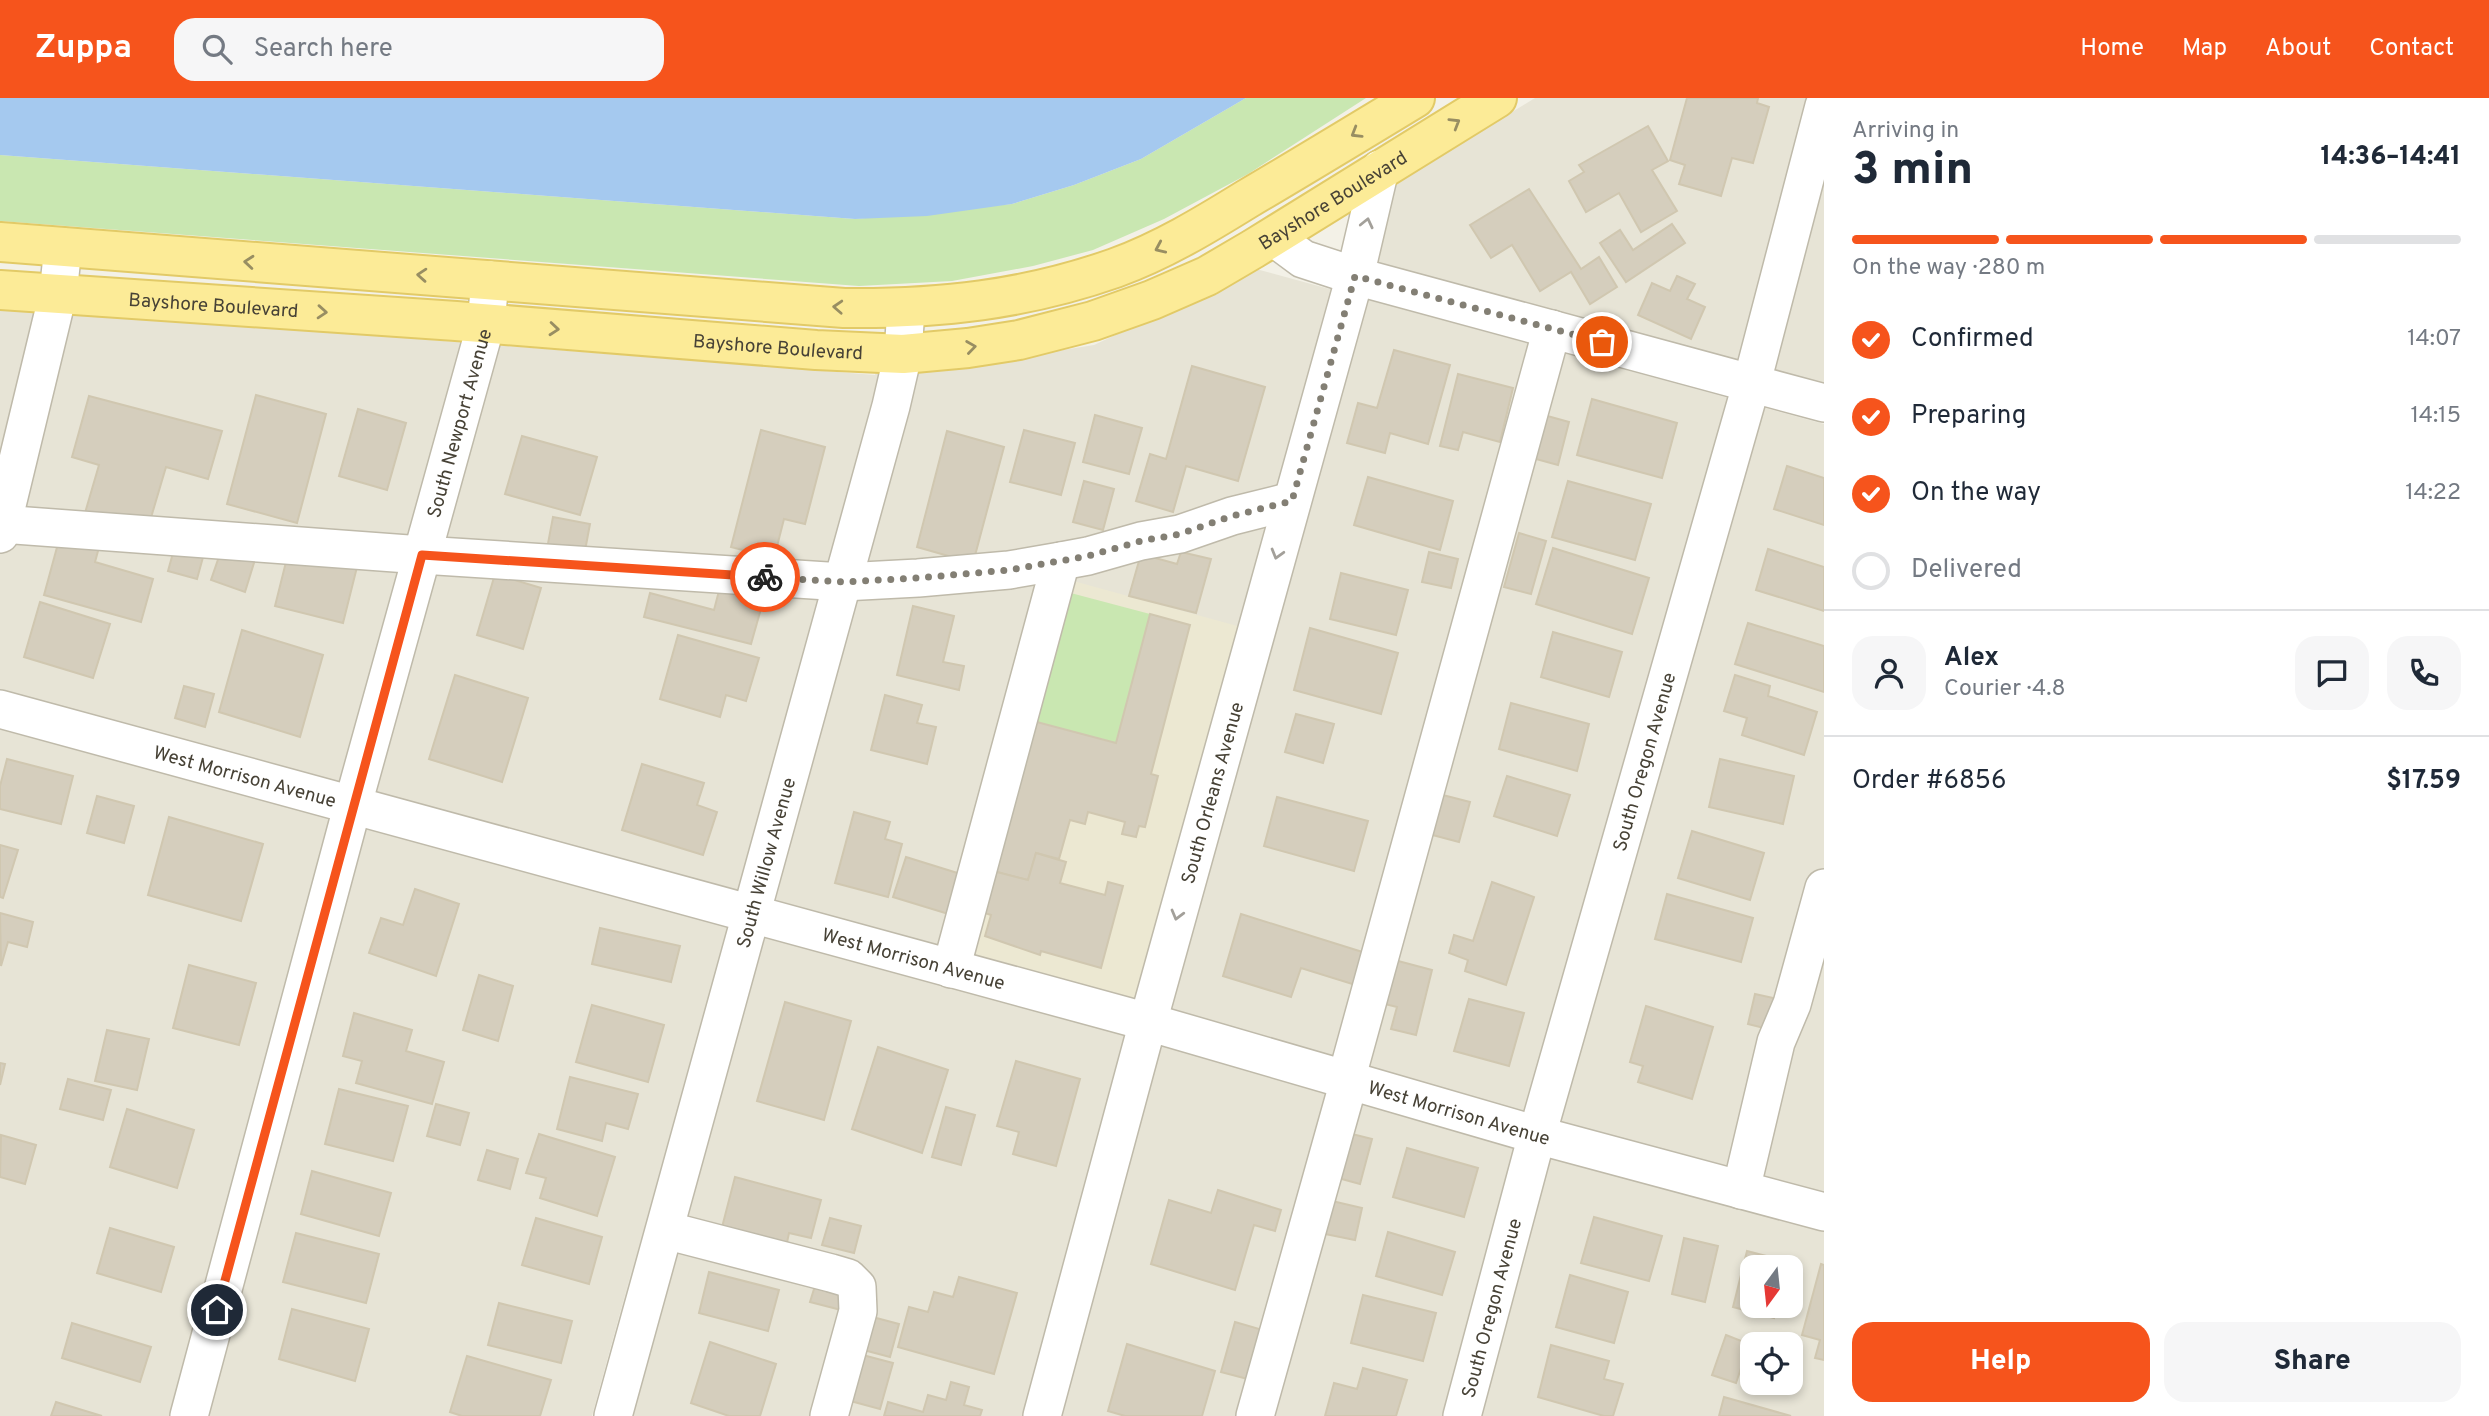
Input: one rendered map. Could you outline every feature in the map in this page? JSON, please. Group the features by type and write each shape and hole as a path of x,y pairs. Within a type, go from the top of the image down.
{"main road":[{"path":"0,242 821,306 906,308 986,300 1046,288 1116,267 1182,238 1415,98"},
{"name":"Bayshore Boulevard","path":"0,290 816,350 903,354 968,348 1019,340 1093,321 1152,300 1207,276 1497,98"}],"street":[{"name":"South Oregon Avenue","path":"1462,1416 1537,1135 1752,382 1824,106"},
{"name":"South Orleans Avenue","path":"1042,1416 1355,276 1380,169"},
{"path":"1273,237 1303,258 1355,276 1824,403"},
{"path":"63,247 58,294 1,527 843,582 1009,570 1061,561 1180,534 1232,516 1292,501"},
{"name":"South Newport Avenue","path":"189,1416 353,804 486,324 490,280"},
{"name":"South Willow Avenue","path":"614,1416 843,582 903,354 906,308"},
{"path":"1255,1416 1552,329"},
{"path":"951,969 1049,614 1061,561"},
{"name":"West Morrison Avenue","path":"0,709 1148,1023 1537,1135 1824,1212"},
{"path":"1741,1190 1776,1042 1792,1004 1824,888"},
{"path":"665,1230 848,1278 857,1287 858,1311 829,1416"}],"shaded area":[{"path":"1535,98 1824,98 1824,390 1369,266 1392,185"},
{"path":"1256,269 1824,424 1824,1416 593,1416 637,1251 592,1416 0,1416 0,306 875,375 876,372 925,372 1094,345"},
{"path":"1066,579 1241,627 1137,1007 959,960"}],"green space":[{"path":"1246,98 1366,98 1248,174 1164,219 1093,250 1033,266 952,281 859,286 0,221 0,155 855,219 1012,204 1074,185 1141,159"},
{"path":"1067,592 1150,614 1116,743 1033,721"}],"water":[{"path":"0,98 1246,98 1141,159 1074,185 1012,204 927,216 855,219 0,155"}],"building":[{"path":"1687,98 1758,98 1757,103 1769,107 1753,163 1732,158 1721,196 1679,184 1685,165 1670,160"},
{"path":"1648,126 1668,161 1652,170 1677,211 1641,232 1619,193 1586,212 1569,181 1584,172 1579,165"},
{"path":"1529,189 1581,269 1599,257 1617,287 1590,304 1571,272 1540,291 1512,245 1491,258 1470,225"},
{"path":"1672,224 1685,243 1626,282 1600,243 1620,230 1633,250"},
{"path":"1677,276 1695,284 1687,299 1705,307 1691,339 1638,315 1652,283 1670,291"},
{"path":"1394,350 1450,365 1428,444 1390,433 1385,453 1347,443 1358,403 1377,408"},
{"path":"1192,366 1265,387 1238,481 1186,466 1173,512 1136,501 1150,454 1166,459"},
{"path":"1458,374 1513,388 1500,442 1463,432 1458,450 1440,446"},
{"path":"256,395 326,414 297,523 227,504"},
{"path":"89,396 222,431 208,479 166,467 147,531 85,513 99,465 72,457"},
{"path":"1592,399 1677,423 1662,478 1577,455"},
{"path":"358,409 406,423 387,490 339,476"},
{"path":"1533,412 1569,422 1558,465 1521,455"},
{"path":"1095,415 1142,428 1129,474 1083,462"},
{"path":"761,430 825,447 805,524 784,519 774,558 731,547"},
{"path":"1024,430 1075,443 1061,495 1010,482"},
{"path":"947,431 1004,447 973,563 917,547"},
{"path":"522,436 597,457 580,515 505,494"},
{"path":"1787,466 1824,478 1824,525 1774,509"},
{"path":"1368,477 1453,501 1440,550 1354,525"},
{"path":"1084,481 1114,489 1103,530 1073,522"},
{"path":"1568,481 1651,504 1635,560 1552,537"},
{"path":"553,517 590,524 584,556 547,549"},
{"path":"62,529 101,540 95,562 153,579 141,622 44,595"},
{"path":"1519,533 1546,541 1531,594 1504,587"},
{"path":"176,542 205,550 197,579 168,571"},
{"path":"224,542 257,553 245,592 211,580"},
{"path":"290,546 358,563 343,623 275,606"},
{"path":"1553,548 1649,578 1632,634 1536,604"},
{"path":"1768,549 1824,567 1824,611 1756,590"},
{"path":"1181,552 1211,559 1196,613 1129,596 1141,554 1177,564"},
{"path":"1429,552 1458,559 1451,588 1422,582"},
{"path":"1341,573 1408,590 1396,635 1330,619"},
{"path":"495,574 541,588 523,649 477,635"},
{"path":"720,587 764,598 751,644 644,617 650,593 714,610"},
{"path":"40,602 110,624 93,678 24,657"},
{"path":"913,606 954,616 943,662 964,666 959,690 897,675"},
{"path":"1150,614 1190,625 1151,774 1158,776 1145,827 1139,826 1136,837 1122,834 1125,822 1088,812 1085,824 1070,820 1059,859 1036,853 1028,880 993,871 1033,721 1116,743"},
{"path":"1748,623 1824,646 1824,692 1735,664"},
{"path":"1310,628 1398,653 1381,714 1294,690"},
{"path":"242,630 323,655 300,737 219,712"},
{"path":"1553,632 1622,652 1609,697 1541,677"},
{"path":"678,635 759,658 746,701 726,695 720,717 660,699"},
{"path":"455,675 528,698 502,782 429,759"},
{"path":"1735,675 1770,686 1768,696 1817,712 1804,755 1742,735 1747,718 1724,711"},
{"path":"184,686 214,694 205,727 175,718"},
{"path":"885,695 922,705 917,723 936,727 927,764 871,750"},
{"path":"1511,703 1589,724 1577,771 1499,749"},
{"path":"1296,714 1334,724 1323,763 1285,752"},
{"path":"7,759 73,776 61,824 0,809 0,786"},
{"path":"1720,759 1794,776 1783,824 1709,807"},
{"path":"642,764 704,783 697,805 717,812 703,855 622,830"},
{"path":"1507,776 1570,795 1557,836 1494,816"},
{"path":"1435,793 1470,802 1459,842 1425,833"},
{"path":"97,796 134,806 124,843 87,833"},
{"path":"1277,797 1368,821 1354,871 1264,846"},
{"path":"854,812 890,822 885,839 902,844 888,897 835,883"},
{"path":"169,817 263,844 241,921 148,895"},
{"path":"1692,831 1764,853 1750,900 1678,878"},
{"path":"0,845 18,850 3,898 0,897"},
{"path":"1036,853 1066,862 1060,883 1105,895 1108,882 1123,886 1101,968 1041,951 1040,955 985,936 991,915 976,910 993,871 1028,880"},
{"path":"906,857 967,876 955,916 893,897"},
{"path":"1492,882 1534,897 1506,985 1465,971 1468,960 1449,953 1454,935 1473,941"},
{"path":"415,889 459,904 436,976 369,953 381,918 403,925"},
{"path":"1667,894 1753,918 1741,962 1655,939"},
{"path":"0,913 33,922 27,947 8,942 1,966"},
{"path":"1241,914 1372,955 1362,987 1301,968 1291,997 1223,976"},
{"path":"600,928 680,946 671,982 592,964"},
{"path":"1383,957 1432,970 1416,1035 1391,1029 1397,1007 1373,1001"},
{"path":"189,965 256,983 239,1045 173,1028"},
{"path":"479,975 513,986 498,1041 463,1030"},
{"path":"1755,994 1787,1001 1780,1032 1748,1024"},
{"path":"1469,999 1524,1013 1509,1066 1454,1051"},
{"path":"785,1002 851,1021 824,1120 757,1101"},
{"path":"592,1005 664,1025 648,1082 576,1062"},
{"path":"1646,1006 1713,1027 1692,1099 1638,1082 1643,1066 1630,1062"},
{"path":"354,1013 412,1030 406,1051 444,1062 432,1104 356,1083 362,1061 343,1056"},
{"path":"107,1030 149,1039 137,1090 95,1081"},
{"path":"878,1047 948,1070 922,1153 852,1129"},
{"path":"1016,1061 1080,1079 1056,1166 1013,1154 1019,1132 997,1126"},
{"path":"0,1063 5,1064 0,1085"},
{"path":"570,1077 638,1094 628,1129 606,1123 602,1141 557,1129"},
{"path":"68,1079 111,1090 103,1120 60,1109"},
{"path":"339,1089 408,1106 393,1161 325,1144"},
{"path":"436,1104 469,1113 460,1145 427,1136"},
{"path":"946,1107 975,1115 961,1165 932,1157"},
{"path":"127,1109 194,1130 177,1188 110,1167"},
{"path":"1340,1131 1372,1139 1360,1184 1327,1175"},
{"path":"539,1134 615,1157 597,1216 540,1198 546,1178 526,1173"},
{"path":"1,1135 36,1145 25,1184 0,1177"},
{"path":"1407,1148 1478,1168 1464,1217 1393,1197"},
{"path":"487,1150 518,1159 510,1189 478,1180"},
{"path":"312,1171 391,1193 379,1236 301,1214"},
{"path":"735,1177 821,1200 811,1238 789,1233 785,1252 720,1235"},
{"path":"1218,1190 1281,1210 1275,1231 1254,1225 1235,1290 1151,1264 1169,1200 1211,1213"},
{"path":"1332,1201 1362,1208 1355,1240 1325,1234"},
{"path":"1594,1217 1662,1236 1649,1281 1581,1263"},
{"path":"536,1218 602,1237 589,1284 522,1265"},
{"path":"830,1218 861,1226 854,1253 822,1245"},
{"path":"110,1228 174,1247 161,1292 97,1273"},
{"path":"1388,1232 1455,1252 1442,1295 1376,1276"},
{"path":"296,1233 379,1254 366,1303 283,1282"},
{"path":"1684,1238 1718,1246 1705,1302 1672,1294"},
{"path":"1747,1251 1762,1255 1746,1255"},
{"path":"1821,1264 1824,1265 1824,1360 1815,1358 1820,1340 1803,1335"},
{"path":"709,1272 779,1290 768,1331 699,1313"},
{"path":"1570,1275 1628,1292 1614,1343 1556,1327"},
{"path":"818,1276 852,1285 845,1311 810,1302"},
{"path":"959,1277 1017,1293 994,1374 898,1347 909,1307 928,1312 934,1292 953,1297"},
{"path":"1740,1279 1740,1309 1733,1307"},
{"path":"1363,1295 1436,1313 1423,1361 1351,1343"},
{"path":"499,1303 572,1321 561,1363 488,1345"},
{"path":"292,1309 369,1329 355,1381 279,1359"},
{"path":"865,1315 899,1324 890,1357 856,1348"},
{"path":"1235,1322 1273,1333 1259,1382 1221,1372"},
{"path":"72,1323 151,1347 140,1382 62,1358"},
{"path":"1726,1335 1740,1340 1740,1371 1736,1383 1712,1375"},
{"path":"710,1342 776,1364 760,1416 729,1416 691,1403"},
{"path":"1127,1344 1215,1371 1202,1416 1125,1416 1108,1411"},
{"path":"1551,1345 1609,1361 1604,1379 1623,1384 1613,1416 1604,1416 1538,1397"},
{"path":"855,1353 893,1363 880,1409 843,1399"},
{"path":"467,1356 551,1380 540,1416 462,1416 450,1412"},
{"path":"1363,1368 1407,1380 1396,1416 1325,1416 1334,1383 1357,1389"},
{"path":"951,1382 969,1387 964,1405 982,1410 980,1416 884,1416 888,1402 923,1412 928,1395 946,1400"},
{"path":"1724,1397 1791,1416 1719,1416"},
{"path":"56,1402 102,1416 51,1416"}],"way so far":[{"path":"765,577 843,582 1009,570 1088,556 1141,541 1180,534 1232,516 1292,501 1355,276 1602,342"}],"route":[{"path":"217,1310 422,555 765,577"}]}
